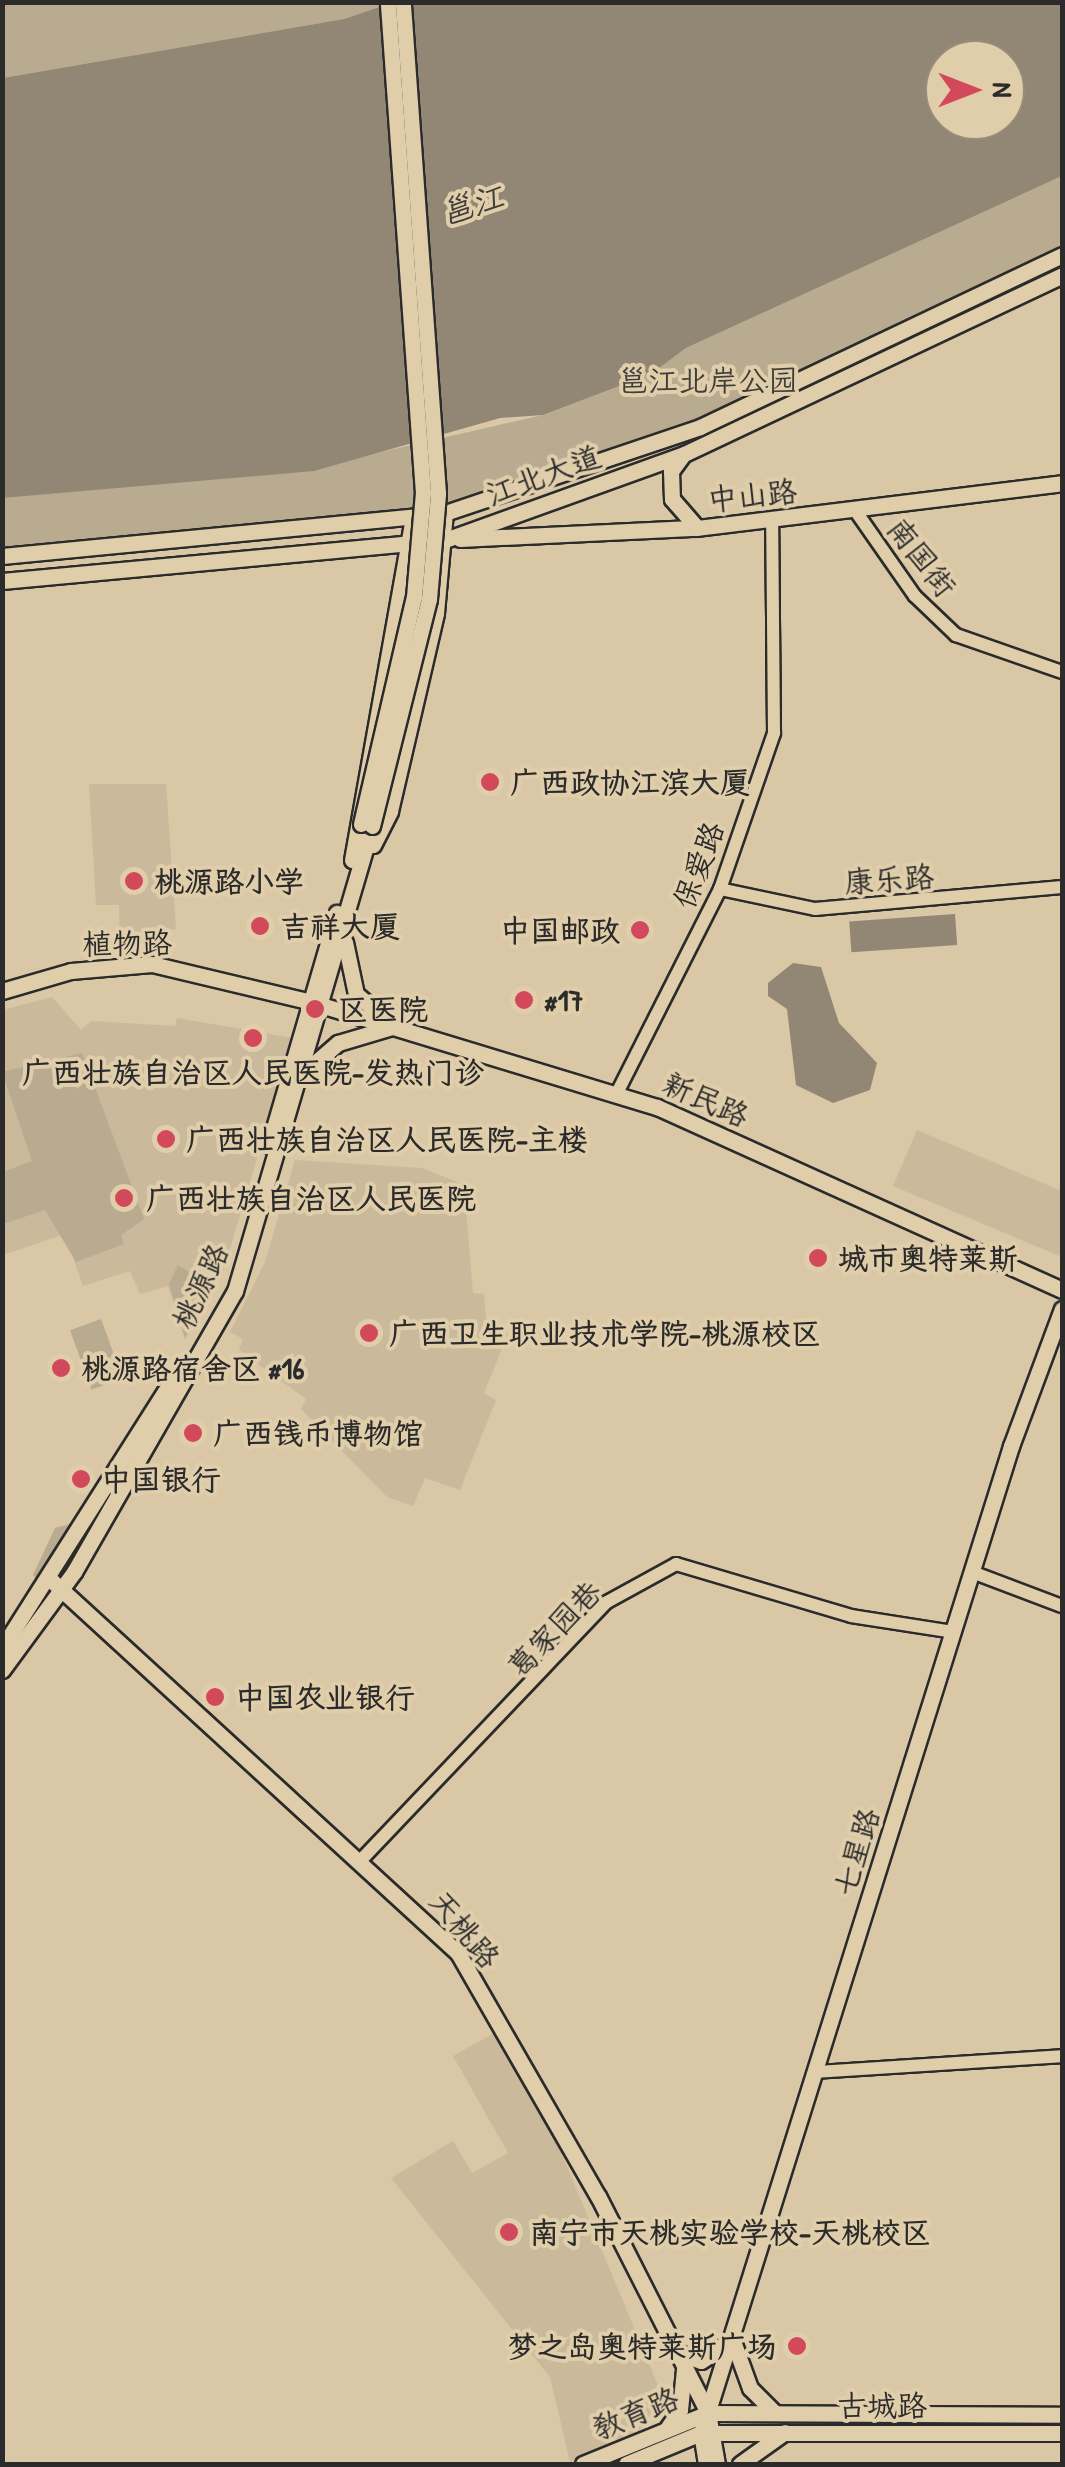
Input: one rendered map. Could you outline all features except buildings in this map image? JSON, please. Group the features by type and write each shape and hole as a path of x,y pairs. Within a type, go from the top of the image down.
{"main road":[{"path":"367,825 414,597 423,493 388,2"},
{"path":"367,825 429,599 438,493 403,2"},
{"name":"江北大道","path":"2,556 446,513 700,427 1062,255"},
{"name":"江北大道","path":"2,580 444,540 684,454 1062,274"},
{"path":"684,454 671,471 672,499 698,528"},
{"name":"中山路","path":"444,540 698,528 856,513 1062,483"},
{"path":"357,860 390,811 444,540 446,513"},
{"path":"357,860 413,518"},
{"name":"桃源路","path":"2,1670 235,1291 300,1080 317,1003 367,825"},
{"name":"桃源路","path":"2,1648 57,1586 228,1288 344,924 357,860"},
{"path":"344,924 356,994 396,1026"},
{"name":"植物路","path":"2,990 71,971 152,964 317,1003"},
{"name":"新民路","path":"317,1003 618,1092 1062,1290"},
{"path":"300,1080 338,1042 396,1026"},
{"name":"七星路","path":"707,2432 708,2412 972,1572 1062,1309"},
{"name":"天桃路","path":"57,1586 361,1860 458,1954 542,2087 708,2412"},
{"path":"705,2464 690,2449 665,2439 680,2410 681,2358 710,2359 732,2336 750,2388 776,2413"},
{"name":"古城路","path":"708,2412 1062,2415"},
{"name":"教育路","path":"626,2464 708,2412"},
{"path":"705,2464 707,2432"},
{"path":"707,2432 717,2464"},
{"name":"古城路","path":"707,2432 1062,2433"},
{"name":"教育路","path":"582,2464 665,2439 707,2432"},
{"path":"740,2464 786,2432"}],"street":[{"name":"南国街","path":"856,513 915,596 956,635 1062,672"},
{"name":"保爱路","path":"618,1092 720,889 778,706 772,521"},
{"name":"康乐路","path":"720,889 815,909 1062,887"},
{"name":"葛家园巷","path":"361,1860 608,1602 676,1564 851,1616 954,1632"},
{"path":"972,1572 1062,1606"},
{"path":"816,2072 1062,2056"}],"shaded area":[{"name":"桃源路小学","path":"89,784 166,784 176,929 167,931 167,954 120,948 119,905 96,905"},
{"name":"广西壮族自治区人民医院","path":"52,997 81,1030 91,1021 175,1026 177,1018 293,1038 223,1272 185,1340 168,1286 140,1294 130,1271 83,1286 65,1234 3,1255 2,1010"},
{"path":"917,1130 1062,1191 1062,1257 893,1186"},
{"name":"广西卫生职业技术学院-桃源校区","path":"295,1160 422,1168 464,1185 473,1293 484,1294 486,1318 508,1334 484,1393 496,1400 460,1490 425,1478 413,1506 387,1497 301,1409 306,1399 239,1350 243,1339 230,1332 265,1262"},
{"name":"南宁市天桃实验学校-天桃校区","path":"496,2032 543,2109 657,2383 653,2413 637,2433 570,2462 550,2377 391,2178 453,2141 472,2173 508,2153 453,2056"}],"green space":[{"path":"2,3 391,3 344,19 3,78"},
{"name":"邕江北岸公园","path":"1062,176 1062,255 700,427 445,513 3,556 3,498 293,472 543,415 651,374 686,348"},
{"path":"82,1053 144,1219 121,1235 124,1244 76,1262 45,1210 3,1224 3,1172 32,1161 2,1072"},
{"path":"178,1265 214,1287 185,1337 169,1284"},
{"path":"101,1319 123,1378 92,1389 70,1330"},
{"path":"70,1524 77,1528 41,1583 33,1575 55,1528"}],"water":[{"name":"邕江","path":"391,3 1062,3 1062,176 686,348 651,374 543,415 500,418 314,471 3,498 3,78 344,19"},
{"path":"955,914 957,945 851,952 849,921"},
{"path":"793,963 821,967 839,1023 877,1063 870,1090 833,1103 796,1085 787,1009 768,996 768,983"}],"place":[{"name":"广西政协江滨大厦","path":"490,782"},
{"name":"桃源路小学","path":"134,881"},
{"name":"吉祥大厦","path":"260,926"},
{"name":"中国邮政","path":"640,930"},
{"name":"#17","path":"524,1000"},
{"name":"区医院","path":"315,1009"},
{"name":"广西壮族自治区人民医院-发热门诊","path":"253,1038"},
{"name":"广西壮族自治区人民医院-主楼","path":"166,1139"},
{"name":"广西壮族自治区人民医院","path":"124,1198"},
{"name":"城市奥特莱斯","path":"818,1258"},
{"name":"广西卫生职业技术学院-桃源校区","path":"369,1333"},
{"name":"桃源路宿舍区 #16","path":"61,1368"},
{"name":"广西钱币博物馆","path":"193,1433"},
{"name":"中国银行","path":"81,1479"},
{"name":"中国农业银行","path":"215,1697"},
{"name":"南宁市天桃实验学校-天桃校区","path":"509,2232"},
{"name":"梦之岛奥特莱斯广场","path":"797,2346"}]}
